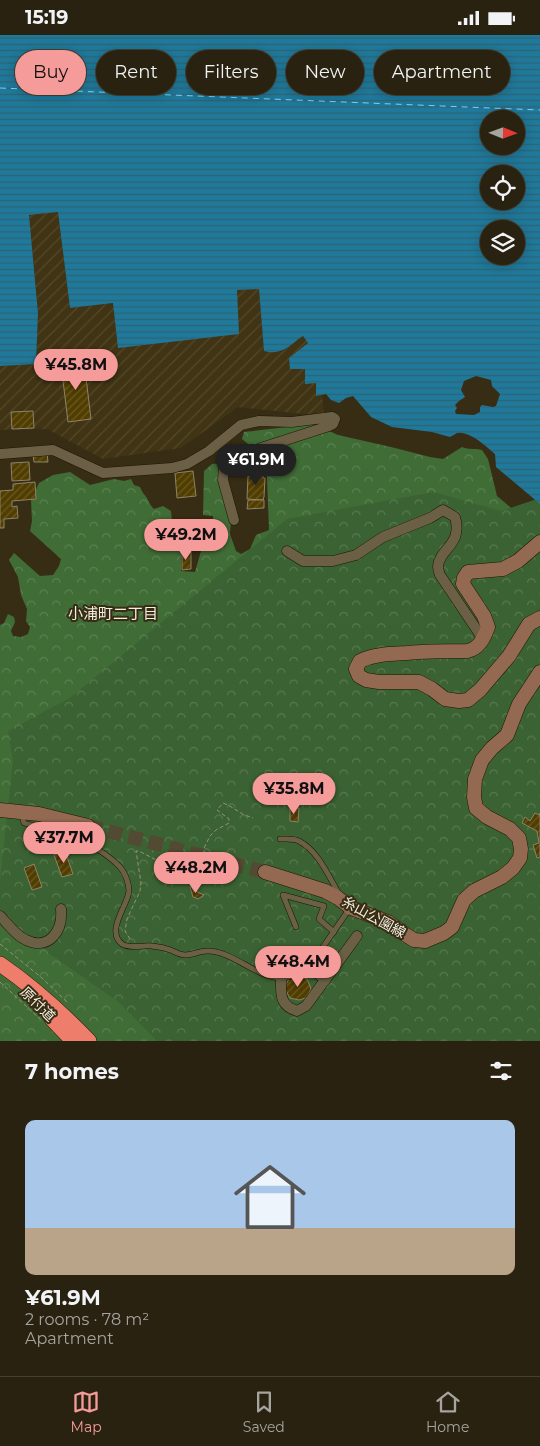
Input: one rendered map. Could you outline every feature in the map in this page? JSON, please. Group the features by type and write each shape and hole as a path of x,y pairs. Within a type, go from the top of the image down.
{"highway":[{"path":"0,964 27,984 89,1041"},
{"path":"0,971 73,1041"}],"main road":[{"path":"540,542 518,561 503,569 468,572 464,578 463,584 484,616 488,627 483,639 474,650 425,651 369,657 360,661 356,669 359,676 366,680 418,682 432,689 445,699 468,700 480,690 509,656 529,624 540,618"},
{"name":"糸山公園線","path":"265,872 325,891 351,908 388,922 402,933 414,939 425,941 444,933 452,927 464,899 474,891 502,877 513,868 520,858 519,837 510,829 476,809 474,797 475,779 482,760 492,748 508,735 519,704 540,672"},
{"path":"0,810 39,814 88,826"}],"street":[{"path":"0,454 53,450 103,473 172,468 187,464 209,451 241,425 259,421 292,422 332,417 335,419 333,424 329,426 232,457 224,467 223,480 234,520"},
{"path":"287,551 303,561 333,561 356,555 383,537 430,518 443,509 455,517 458,527 453,543 442,557 438,566 440,575 483,639"},
{"path":"0,916 24,940 44,943 53,937 59,928 62,919 60,909"},
{"path":"281,978 280,997 288,1008 297,1011 306,1006 357,936"},
{"path":"308,966 325,980"}],"lane":[{"path":"24,812 24,823 74,836 107,856 121,868 129,892 118,919 116,930 118,938 128,946 150,946 167,949 182,955 193,955 206,951 220,953 268,975 281,978 301,972 308,966 351,908"},
{"path":"280,839 298,840 311,850 325,868 338,892 338,898"},
{"path":"296,927 283,895 324,907 318,919 334,932"}],"path":[{"path":"135,946 125,931 127,919 140,891 136,851 196,881 204,858 204,848 210,836 216,830 229,823 228,819 216,809 223,803 253,818"},
{"name":"原付道","path":"0,982 43,1021"}],"shaded area":[{"path":"58,212 70,308 259,289 264,351 281,352 303,336 308,343 289,358 291,369 305,369 316,383 317,396 322,395 324,416 238,407 181,448 103,459 47,429 0,430 0,366 36,364 38,313 29,215"}],"green space":[{"path":"314,424 338,435 430,457 443,459 462,447 482,450 488,459 497,496 516,512 540,1041 0,1041 0,625 4,623 8,614 14,617 15,622 11,631 13,636 21,637 28,634 30,627 26,621 27,609 21,595 18,577 9,560 14,553 40,576 53,575 61,559 30,531 32,521 31,500 39,483 53,475 70,472 90,485 114,479 124,481 131,479 134,485 140,487 154,509 163,506 171,511 174,544 181,551 181,571 195,572 201,551 213,544 213,516 203,515 204,471 212,464 223,463 231,521 230,534 236,551 241,554 250,549 256,535 269,530 267,477 261,469 249,467 248,444 242,439 244,432"},
{"path":"433,492 501,511 540,498 540,1041 157,1041 120,1003 0,919 0,881 13,761 8,731 70,698 287,519"}],"water":[{"path":"0,35 540,35 540,504 496,467 495,454 472,436 457,433 450,437 432,432 392,427 371,417 353,396 339,403 331,400 326,394 316,396 316,383 305,384 305,369 290,369 289,358 308,343 303,336 281,351 264,351 259,289 237,290 239,334 118,348 113,303 70,308 58,212 29,215 38,313 36,364 0,366","holes":["476,376 491,380 492,386 500,394 496,406 482,405 480,412 474,415 456,414 457,408 455,405 465,397 461,390 464,381"]}],"building":[{"path":"84,361 91,419 68,422 61,364"},
{"path":"33,411 34,428 12,429 11,412"},
{"path":"47,453 48,462 34,462 33,454"},
{"path":"29,462 30,480 12,481 11,463"},
{"path":"257,469 263,469 263,478 265,478 263,500 247,499 248,476 257,476"},
{"path":"193,471 196,496 177,498 175,473"},
{"path":"35,482 36,499 12,501 12,507 17,506 18,518 4,519 4,528 0,528 0,491 13,490 13,484"},
{"path":"248,500 264,500 264,508 247,509"},
{"path":"181,523 191,523 191,532 195,532 195,540 181,540"},
{"path":"182,552 191,552 191,569 182,570"},
{"path":"290,808 299,808 298,822 290,821"},
{"path":"535,813 539,815 540,813 540,857 537,858 533,845 539,843 537,831 522,823 525,817 530,821"},
{"path":"65,851 73,874 62,877 54,855"},
{"path":"34,864 42,887 32,890 24,868"},
{"path":"190,887 204,895 198,899 193,897"},
{"path":"297,975 307,979 311,989 306,998 299,1000 290,998 284,987 290,978"}],"ferry route":[{"path":"0,88 540,110"}],"tunnel":[{"path":"88,826 265,872"}],"district":[{"name":"小浦町二丁目","path":"113,614"}]}
